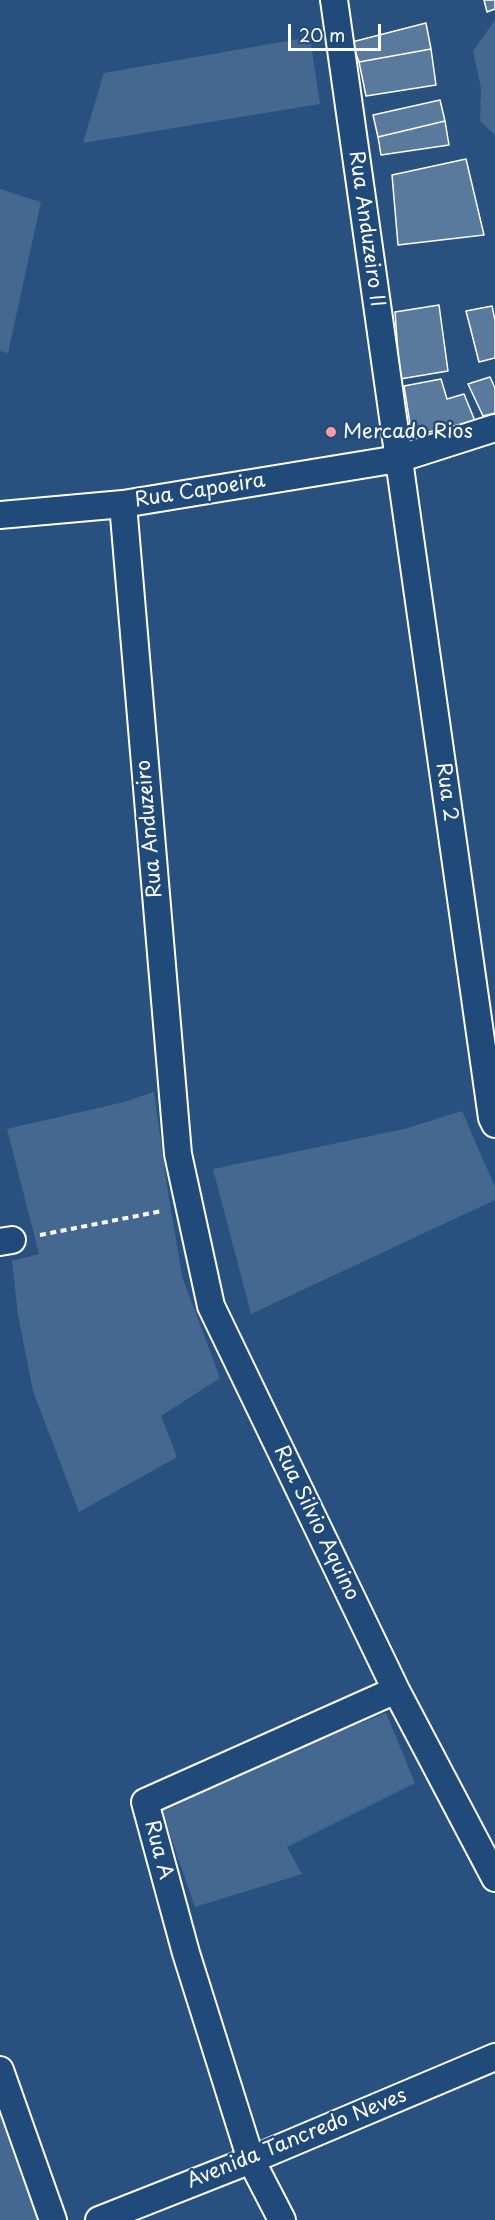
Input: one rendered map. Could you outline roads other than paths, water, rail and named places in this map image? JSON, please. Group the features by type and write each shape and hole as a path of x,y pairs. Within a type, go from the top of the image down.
{"street":[{"name":"Rua Anduzeiro II","path":"334,0 398,459"},
{"name":"Rua Capoeira","path":"0,515 123,504 398,459 495,428"},
{"name":"Rua 2","path":"398,459 490,1107 495,1124"},
{"name":"Rua Anduzeiro","path":"123,504 178,1154"},
{"name":"Rua Silvio Aquino","path":"178,1154 211,1306 396,1690 495,1878"},
{"name":"Rua A","path":"251,2160 186,1953 145,1802 396,1690"},
{"name":"Avenida Tancredo Neves","path":"99,2220 251,2160 495,2057"},
{"path":"0,2070 53,2220"},
{"path":"251,2160 282,2220"}],"place":[{"name":"Mercado Rios","path":"331,432"}]}
